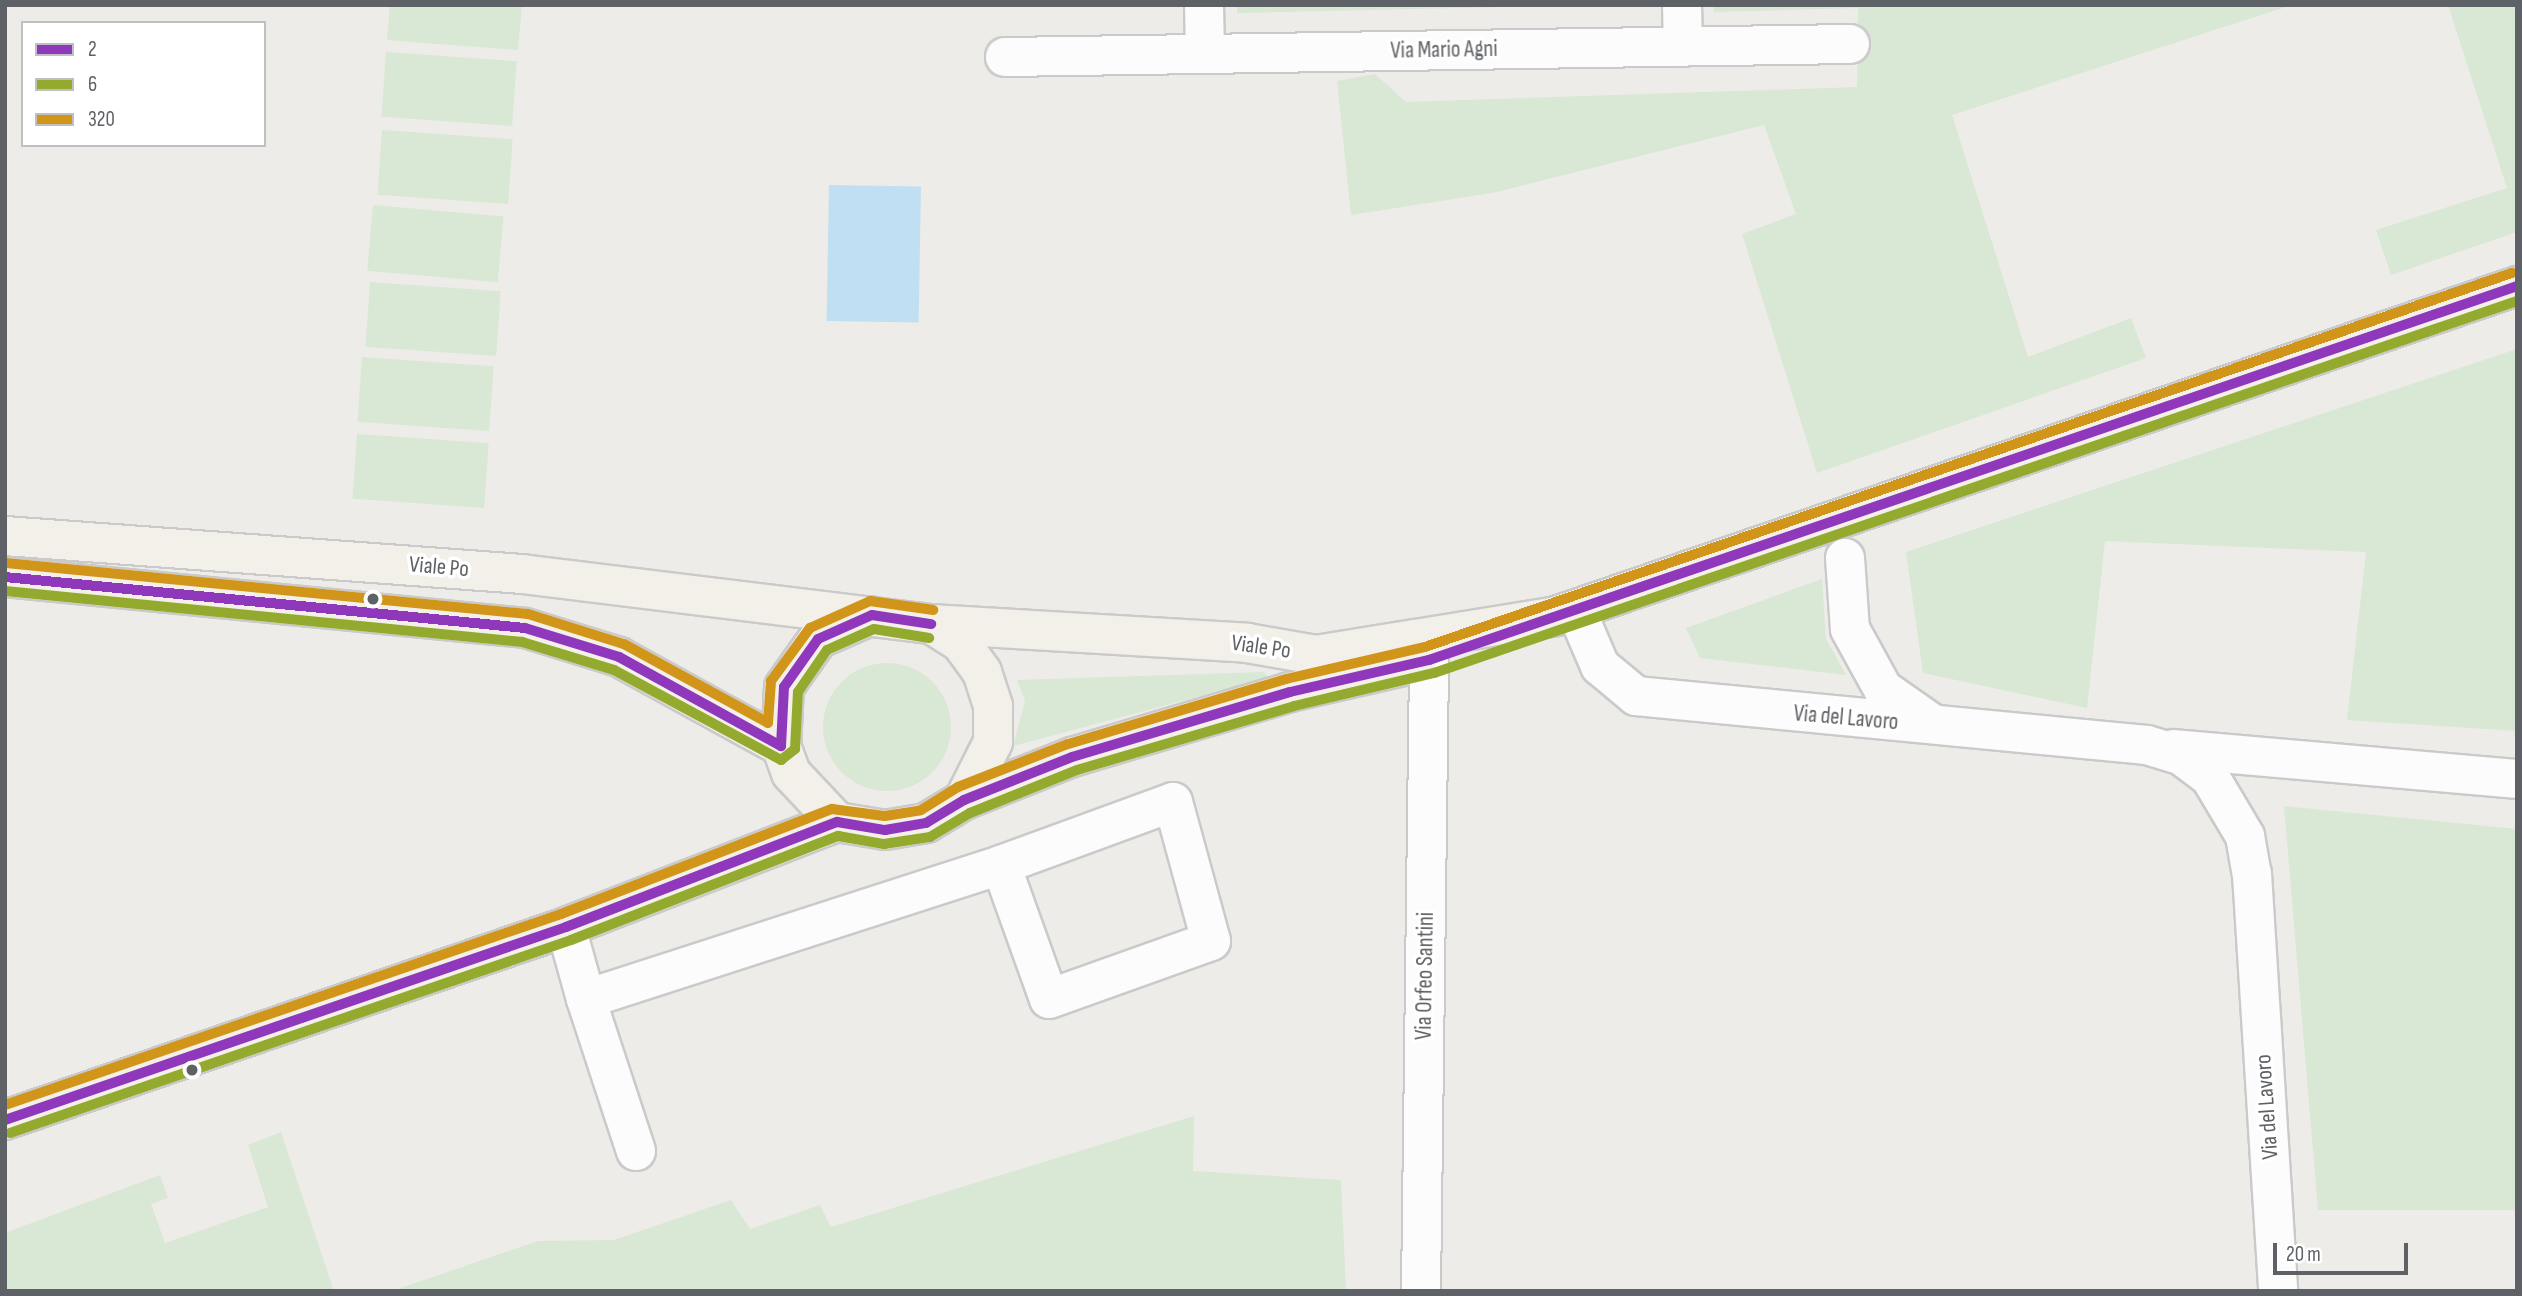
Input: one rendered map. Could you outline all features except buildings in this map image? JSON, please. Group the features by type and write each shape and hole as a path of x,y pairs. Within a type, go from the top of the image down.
{"main road":[{"name":"Viale Po","path":"5,536 522,574 931,624 1247,643 1316,655 1537,622 2517,286"},
{"path":"5,577 526,628 619,657 781,746"},
{"path":"837,822 791,773 781,746 784,687 818,639 872,615"},
{"path":"5,1120 566,927 837,822 885,830 926,823 964,800 1072,757 1290,692 1429,660 1537,622"},
{"path":"931,624 961,643 982,672 993,706 993,742 964,800"}],"street":[{"path":"1204,5 1205,53"},
{"path":"1682,5 1683,47"},
{"name":"Via Mario Agni","path":"1005,57 1850,44"},
{"path":"1845,558 1850,629 1883,689 1935,725"},
{"name":"Via del Lavoro","path":"1576,610 1600,666 1636,696 2165,749 2517,779"},
{"name":"Via Orfeo Santini","path":"1421,1291 1429,660"},
{"name":"Via del Lavoro","path":"2165,749 2197,766 2220,789 2248,851 2278,1291"},
{"path":"586,999 1001,865 1173,802 1211,941 1049,999 1001,865"},
{"path":"566,927 586,999 636,1151"}],"green space":[{"path":"390,5 522,5 518,50 387,40"},
{"path":"1237,5 1590,5 1237,13"},
{"path":"1714,5 2292,5 1952,115 2028,357 2131,318 2146,358 1817,473 1742,234 1796,214 1764,125 1492,193 1351,215 1337,81 1375,74 1406,102 1857,87 1858,8 1714,12"},
{"path":"2448,5 2517,5 2517,232 2391,275 2376,230 2507,188"},
{"path":"386,52 517,61 512,126 381,117"},
{"path":"382,130 513,139 508,204 377,195"},
{"path":"373,205 504,216 498,282 367,271"},
{"path":"370,282 501,291 496,356 365,347"},
{"path":"2517,349 2517,731 2347,720 2366,552 2105,541 2087,708 1923,673 1906,552"},
{"path":"362,357 494,366 489,431 357,422"},
{"path":"357,434 489,443 484,508 352,499"},
{"path":"1822,579 1826,639 1846,675 1700,658 1686,628"},
{"path":"887,663 911,668 932,682 946,703 951,727 946,751 932,772 911,786 887,791 863,786 842,772 828,751 823,727 828,703 842,682 863,668"},
{"path":"1264,672 1268,678 1013,746 1025,701 1017,680"},
{"path":"2284,806 2517,829 2517,1210 2318,1210"},
{"path":"1194,1116 1193,1171 1341,1180 1346,1291 392,1291 538,1241 614,1240 731,1200 750,1229 820,1205 831,1227"},
{"path":"281,1132 334,1291 5,1291 5,1233 160,1175 168,1198 151,1204 165,1243 268,1207 248,1145"}],"water":[{"path":"829,185 921,187 919,323 827,321"}],"transit line":[{"name":"320","path":"5,1105 561,914 832,809 885,816 921,810 958,787 1068,744 1286,679 1425,647 2512,273"},
{"name":"2","path":"5,1120 566,927 837,822 885,830 926,823 964,800 1072,757 1290,692 1429,660 2517,286"},
{"name":"6","path":"10,1133 571,940 838,836 884,844 930,837 970,813 1077,770 1294,706 1434,673 2517,301"},
{"name":"320","path":"6,563 528,614 624,644 768,723 771,681 810,628 870,601 933,610"},
{"name":"2","path":"5,577 525,628 619,657 781,746 784,687 818,639 872,615 931,624"},
{"name":"6","path":"5,591 522,642 614,670 781,760 795,749 798,692 827,650 874,629 929,638"}]}
